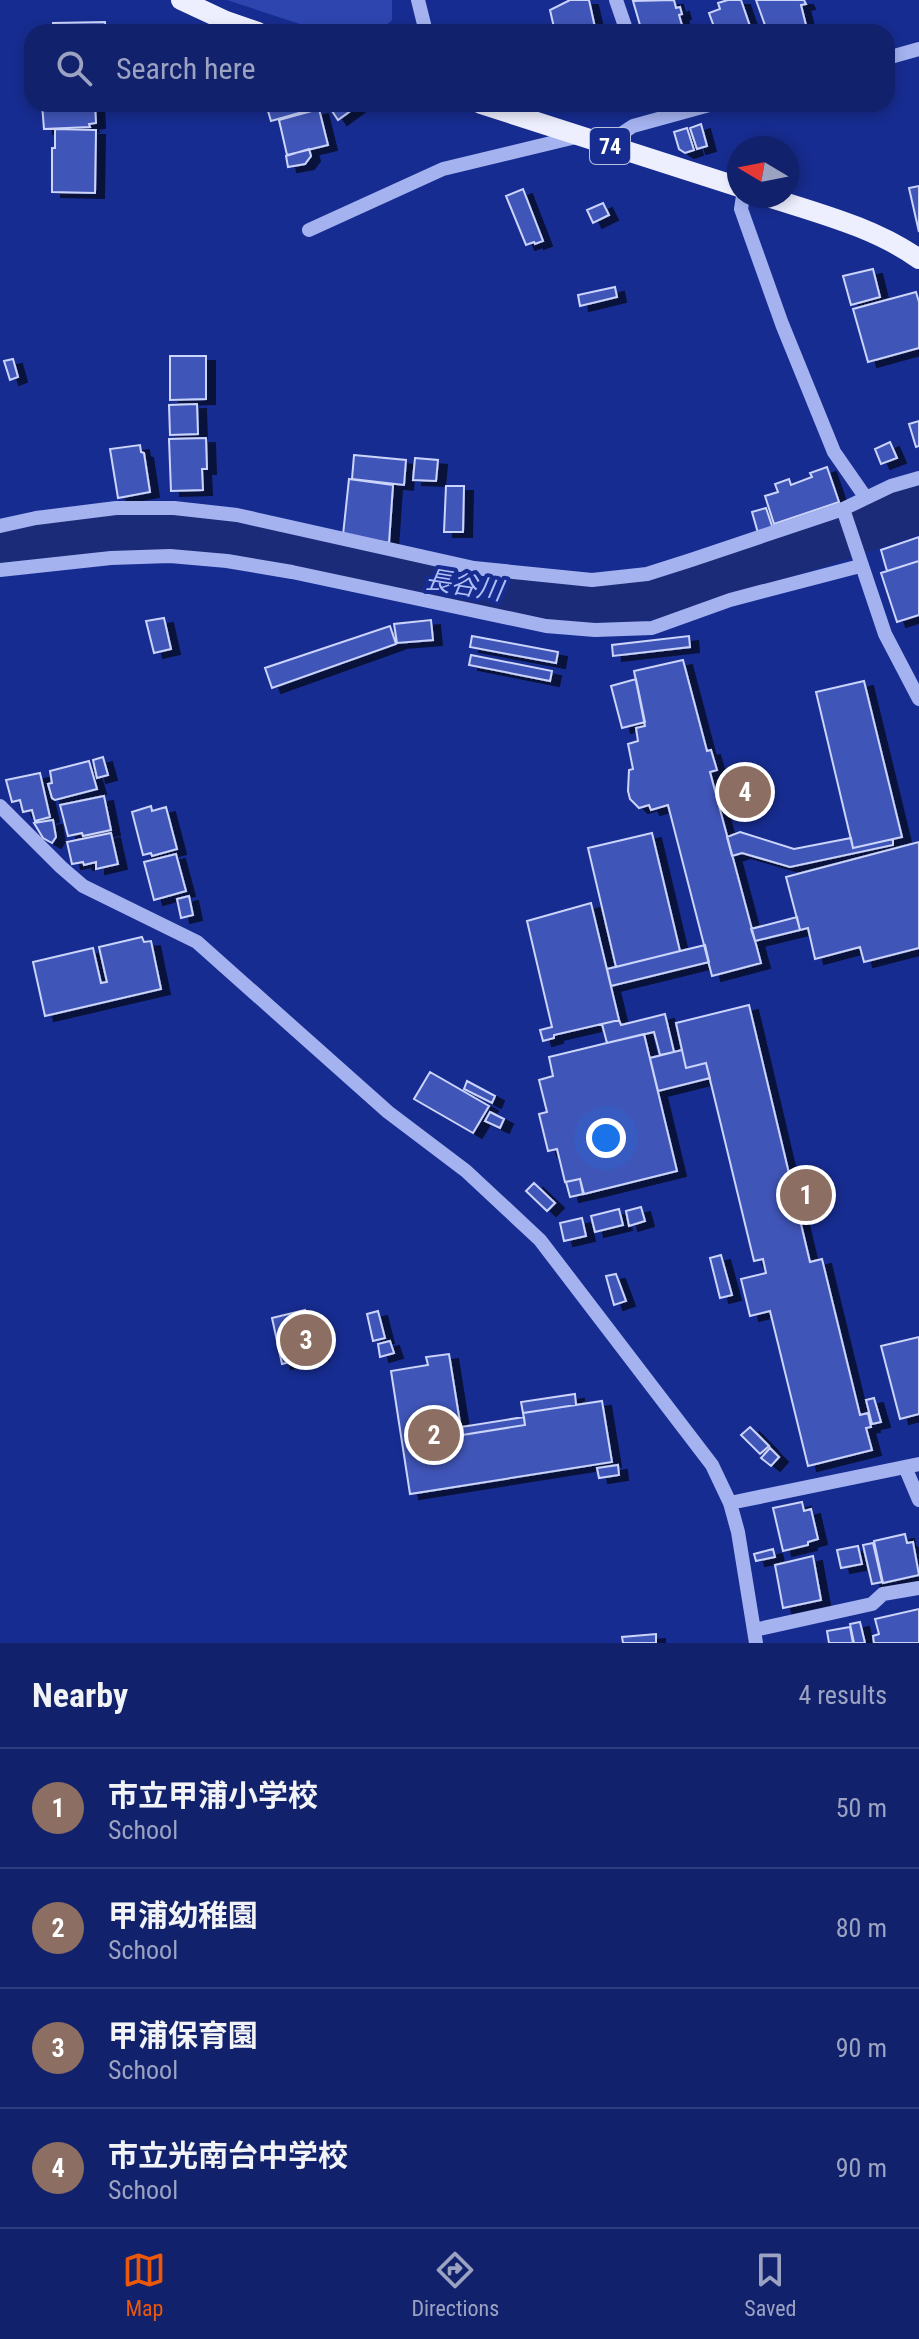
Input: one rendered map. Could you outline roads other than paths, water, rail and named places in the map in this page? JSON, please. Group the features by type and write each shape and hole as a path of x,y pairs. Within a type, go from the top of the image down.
{"main road":[{"path":"181,0 235,24"},
{"name":"74","path":"506,112 727,183"},
{"path":"799,207 882,238 919,259"}],"street":[{"path":"418,0 424,24"},
{"path":"616,0 624,24"},
{"path":"895,56 919,49"},
{"path":"654,112 657,119"},
{"path":"606,144 633,126 683,112"},
{"path":"309,230 443,169 580,136"},
{"path":"741,208 782,324 834,452 866,498"},
{"path":"0,526 116,508 174,508 237,515 474,568 592,580 647,574 845,516 866,498 891,486 919,478"},
{"path":"845,516 885,634 919,699"},
{"path":"0,570 111,558 170,556 227,561 307,575 465,611 546,626 595,630 652,628 730,600 860,566"},
{"path":"0,806 83,886 197,942 388,1112 466,1171 540,1240 712,1465 730,1503 738,1532 755,1636 872,1604 883,1594 919,1588"},
{"path":"730,1503 912,1466 919,1500"}],"waterway":[{"name":"長谷川","path":"0,552 109,533 174,531 279,547 487,592 540,599 593,601 635,597 674,588 919,509"}],"place":[{"name":"市立光南台中学校","path":"745,792"},
{"name":"市立甲浦小学校","path":"806,1195"},
{"name":"甲浦保育園","path":"306,1340"},
{"name":"甲浦幼稚園","path":"434,1435"}]}
